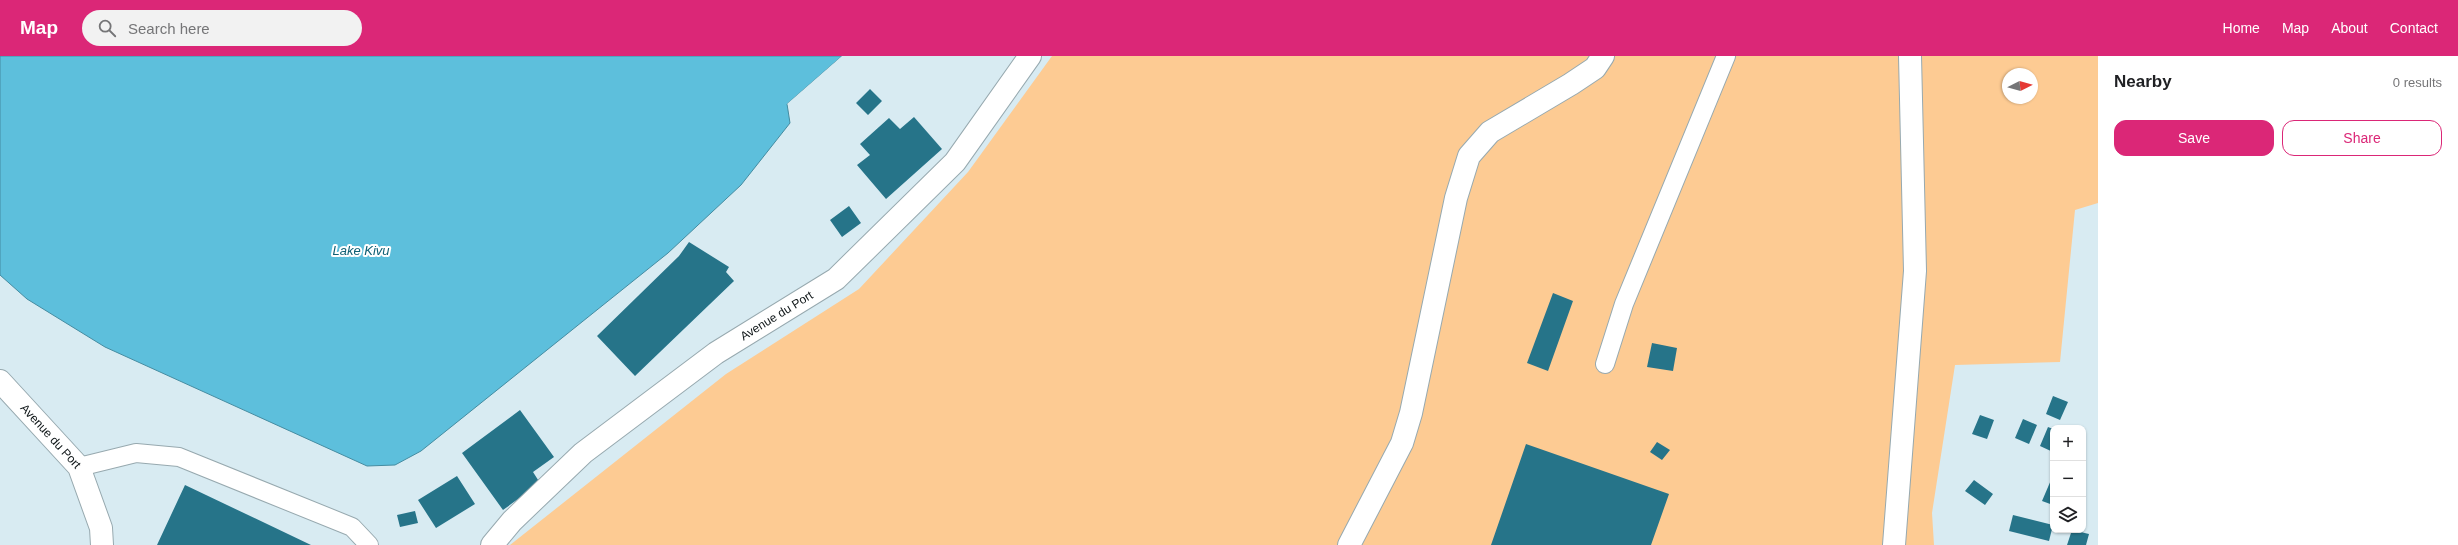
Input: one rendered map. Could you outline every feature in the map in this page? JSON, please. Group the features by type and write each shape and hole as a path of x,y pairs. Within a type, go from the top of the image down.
{"street":[{"name":"Avenue du Port","path":"492,545 512,521 583,453 716,353 836,279 955,162 1030,56"},
{"path":"1349,545 1402,442 1411,413 1456,198 1469,156 1490,132 1595,68 1603,56"},
{"path":"1894,545 1915,271 1910,56"},
{"name":"Avenue du Port","path":"0,381 79,467 101,528 102,545"}],"lane":[{"path":"1605,364 1624,304 1726,56"},
{"path":"79,467 136,453 179,457 352,527 369,545"}],"shaded area":[{"path":"1052,56 2098,56 2098,203 2075,210 2060,362 1955,365 1932,513 1934,545 510,545 726,374 859,289 968,172"}],"water":[{"name":"Lake Kivu","path":"0,56 842,56 787,104 790,123 741,185 668,253 421,451 395,465 367,466 105,347 27,299 0,275"}],"pier":[{"path":"842,56 843,57 790,106 787,104"}],"building":[{"path":"870,89 882,101 868,115 856,103"},
{"path":"914,117 942,149 886,199 857,165 870,155 860,144 889,118 900,129"},
{"path":"849,206 861,223 842,237 830,220"},
{"path":"689,242 729,267 726,272 734,281 635,376 597,336 679,256"},
{"path":"1553,293 1573,301 1548,371 1527,363"},
{"path":"1652,343 1677,348 1673,371 1647,367"},
{"path":"2053,396 2068,402 2060,420 2046,414"},
{"path":"520,410 554,457 533,472 540,483 503,510 462,453"},
{"path":"1980,415 1994,420 1987,439 1972,434"},
{"path":"2023,419 2037,425 2029,444 2015,438"},
{"path":"2048,427 2050,428 2050,451 2040,446"},
{"path":"1657,442 1670,450 1662,460 1650,452"},
{"path":"1526,444 1669,494 1651,545 1491,545"},
{"path":"457,476 475,504 436,528 418,500"},
{"path":"1974,480 1993,494 1985,505 1965,491"},
{"path":"2050,482 2050,504 2042,501"},
{"path":"185,485 311,545 157,545"},
{"path":"415,511 418,523 400,527 397,515"},
{"path":"2013,515 2050,524 2051,533 2049,541 2009,531"},
{"path":"2071,533 2089,534 2086,545 2067,545"}]}
